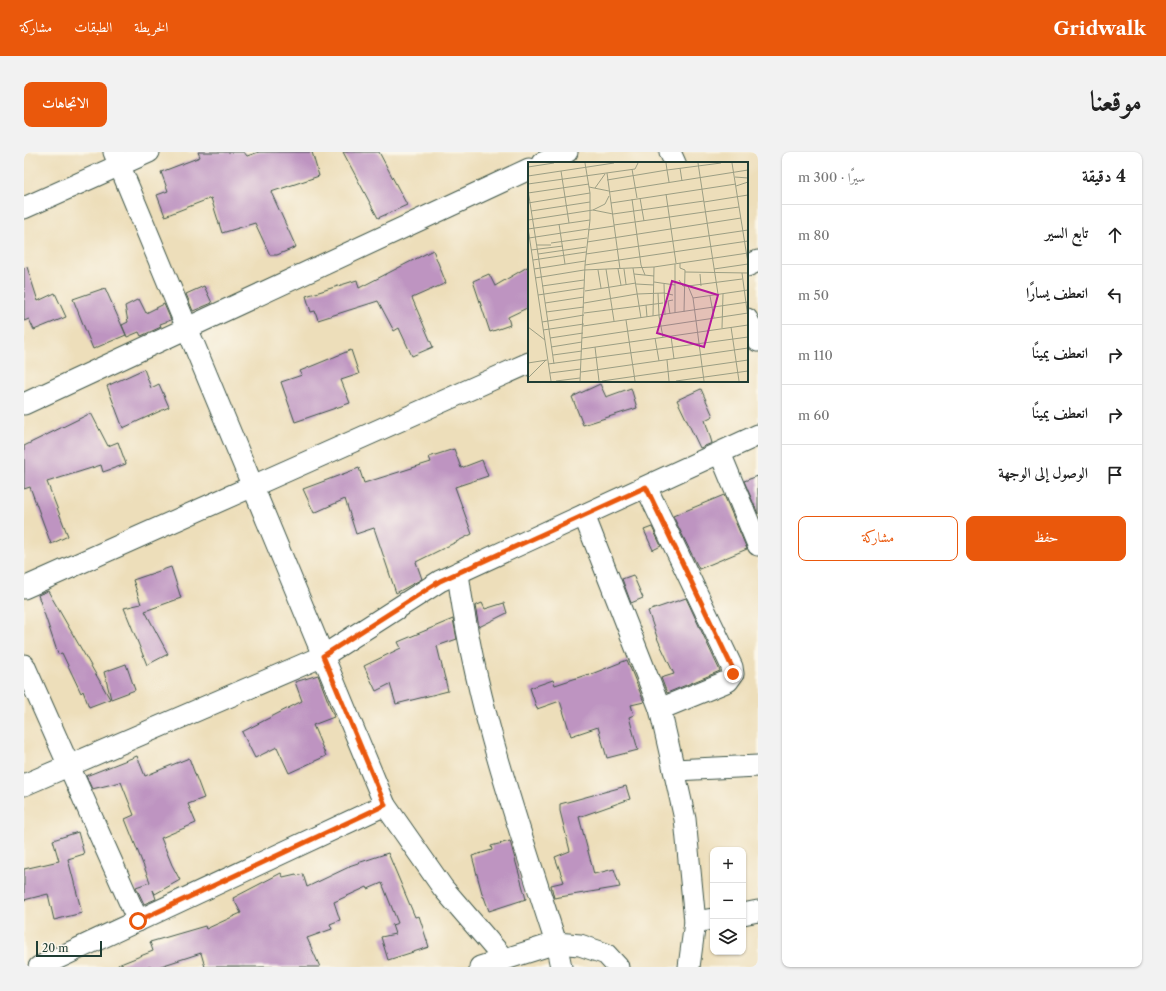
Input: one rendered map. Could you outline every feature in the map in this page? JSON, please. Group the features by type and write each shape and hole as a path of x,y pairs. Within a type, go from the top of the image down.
{"street":[{"path":"24,208 117,158 149,152"},
{"path":"539,162 567,152"},
{"path":"670,152 675,162"},
{"path":"117,158 385,805 443,888 504,959"},
{"path":"24,404 187,329 528,167"},
{"path":"748,265 758,260"},
{"path":"748,320 758,342"},
{"path":"24,588 528,363"},
{"path":"24,785 323,656 440,581 758,435"},
{"path":"720,453 758,545"},
{"path":"646,487 732,667 733,674 728,681 660,709"},
{"path":"584,515 660,709 685,819 704,921 689,967"},
{"path":"458,573 464,622 499,766 556,943 562,967"},
{"path":"24,665 138,921"},
{"path":"674,770 758,766"},
{"path":"39,967 385,805"},
{"path":"746,913 758,911"},
{"path":"480,967 556,943 580,945 606,954 618,967"}],"building":[{"path":"198,152 244,152 247,156 259,152 312,152 319,176 271,192 296,247 277,255 270,255 255,223 222,233 211,198 165,216 157,195 168,191 161,172 200,157"},
{"path":"343,152 379,152 407,205 378,218"},
{"path":"433,250 446,283 412,298 433,347 412,356 399,328 394,331 378,301 318,320 315,311 311,312 306,296 357,280 359,288"},
{"path":"27,267 38,301 55,293 66,317 34,330 29,319 24,321 24,268"},
{"path":"528,267 528,307 508,317 510,325 490,332 473,281 489,274 495,286"},
{"path":"204,286 212,303 193,311 186,294"},
{"path":"105,288 126,335 93,349 73,299"},
{"path":"139,299 146,313 164,304 171,320 160,324 161,327 141,336 139,332 127,337 122,325 128,322 125,306"},
{"path":"351,350 359,374 341,380 350,403 295,422 281,382 302,375 300,371"},
{"path":"144,369 151,388 159,384 169,407 123,428 107,386"},
{"path":"600,384 606,397 631,388 637,408 583,425 572,397"},
{"path":"701,389 713,416 705,420 712,443 700,448 677,400"},
{"path":"91,413 108,446 118,442 126,464 103,472 101,465 47,482 68,536 51,544 30,487 24,489 24,446"},
{"path":"454,449 461,468 482,460 488,476 455,487 472,534 416,562 422,579 396,593 374,528 356,534 345,499 314,513 303,489 359,468 364,483 431,462 429,457"},
{"path":"758,476 758,514 744,481"},
{"path":"724,495 747,549 699,569 673,516"},
{"path":"652,527 661,546 653,550 644,530"},
{"path":"171,567 181,598 145,611 168,654 147,665 124,608 141,604 133,580"},
{"path":"633,575 643,598 631,603 622,579"},
{"path":"48,591 110,699 89,707 83,691 81,693 62,653 58,654 38,595"},
{"path":"686,598 720,671 667,693 661,678 674,674 658,640 648,611"},
{"path":"482,603 485,609 504,603 507,613 479,627 475,606"},
{"path":"453,619 457,639 437,646 448,691 396,704 390,684 376,691 364,666 401,648 398,642"},
{"path":"627,660 644,702 631,705 634,715 629,717 638,750 607,758 598,727 571,736 560,701 537,709 530,688 553,680 555,685 589,675"},
{"path":"126,664 135,690 111,699 104,672"},
{"path":"318,675 334,717 313,725 326,756 289,773 277,747 255,758 242,732 302,701 295,682"},
{"path":"137,756 145,776 189,758 204,798 188,804 196,823 161,838 180,880 155,894 153,890 156,899 144,904 136,887 150,882 125,819 134,815 121,782 92,789 86,776"},
{"path":"626,786 630,799 579,817 594,874 614,869 620,887 554,898 551,885 564,882 555,857 570,851 560,811 560,804"},
{"path":"78,832 84,854 68,859 82,913 54,920 48,894 24,900 24,869 59,861 53,840"},
{"path":"510,841 526,899 489,911 483,897 472,856 492,850 491,846"},
{"path":"388,853 415,917 419,916 429,947 388,960 381,937 395,934 392,925 398,923 382,883 368,889 367,887 334,902 340,920 330,924 332,929 307,938 320,967 205,967 201,953 158,967 118,967 118,965 153,951 150,942 205,926 206,929 241,913 233,898 281,873 283,877 303,874 307,887 349,866"}],"route":[{"path":"138,921 385,805 323,656 440,581 646,487 732,667 733,674"}]}
